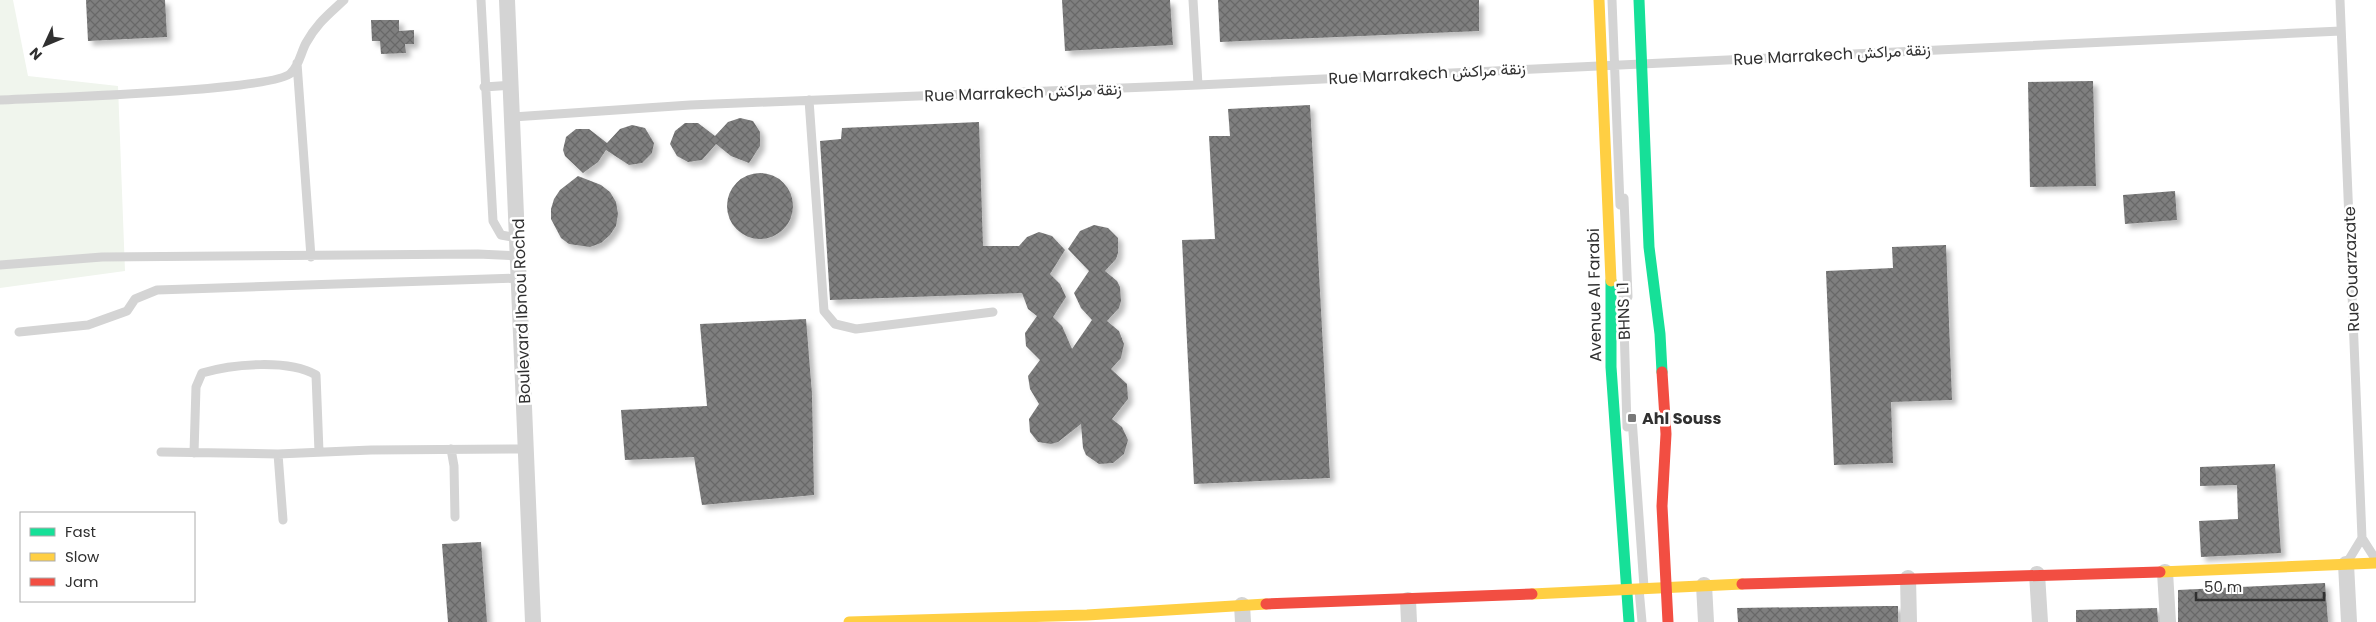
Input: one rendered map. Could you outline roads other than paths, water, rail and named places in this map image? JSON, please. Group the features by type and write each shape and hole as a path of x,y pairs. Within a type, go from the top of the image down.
{"street":[{"name":"Boulevard Ibnou Rochd","path":"507,0 533,622"},
{"name":"Avenue Al Farabi","path":"1599,0 1611,275 1610,367 1623,516 1629,622"},
{"path":"1639,0 1649,246 1660,334 1666,434 1662,506 1668,622"},
{"path":"849,622 1088,618 1242,605 1408,600 1626,588 2037,574 2166,572 2376,562"},
{"path":"2346,564 2349,622"},
{"path":"2166,572 2168,622"},
{"path":"2037,574 2040,622"},
{"path":"1908,578 1909,622"},
{"path":"1704,585 1706,622"},
{"path":"1408,600 1408,622"},
{"path":"1242,605 1243,622"}],"lane":[{"path":"0,100 225,88 281,79 291,73 306,42 323,17 344,0"},
{"path":"481,0 484,87 493,221 502,235 518,238"},
{"path":"1193,0 1198,85"},
{"name":"BHNS L1","path":"1612,0 1617,64"},
{"name":"BHNS L1","path":"1616,0 1631,503 1648,622"},
{"name":"Rue Ouarzazate","path":"2340,0 2362,538 2376,562"},
{"name":"Rue Marrakech زنقة مراكش","path":"513,117 690,105 1198,85 2341,30"},
{"path":"297,63 311,257"},
{"path":"484,87 512,85"},
{"path":"809,100 824,311 835,324 856,328 993,312"},
{"path":"0,264 102,256 311,257 478,254 519,256"},
{"path":"19,332 88,325 127,311 135,299 156,290 520,278"},
{"path":"194,453 196,387 202,372 219,368 285,365 305,369 316,375 319,452"},
{"path":"161,452 278,454 451,449 527,449"},
{"path":"451,449 454,466 455,518"},
{"path":"278,454 283,520"},
{"path":"2346,564 2362,538"},
{"name":"BHNS L1","path":"1642,588 1642,622"}],"place":[{"name":"Ahl Souss","path":"1632,418"}]}
